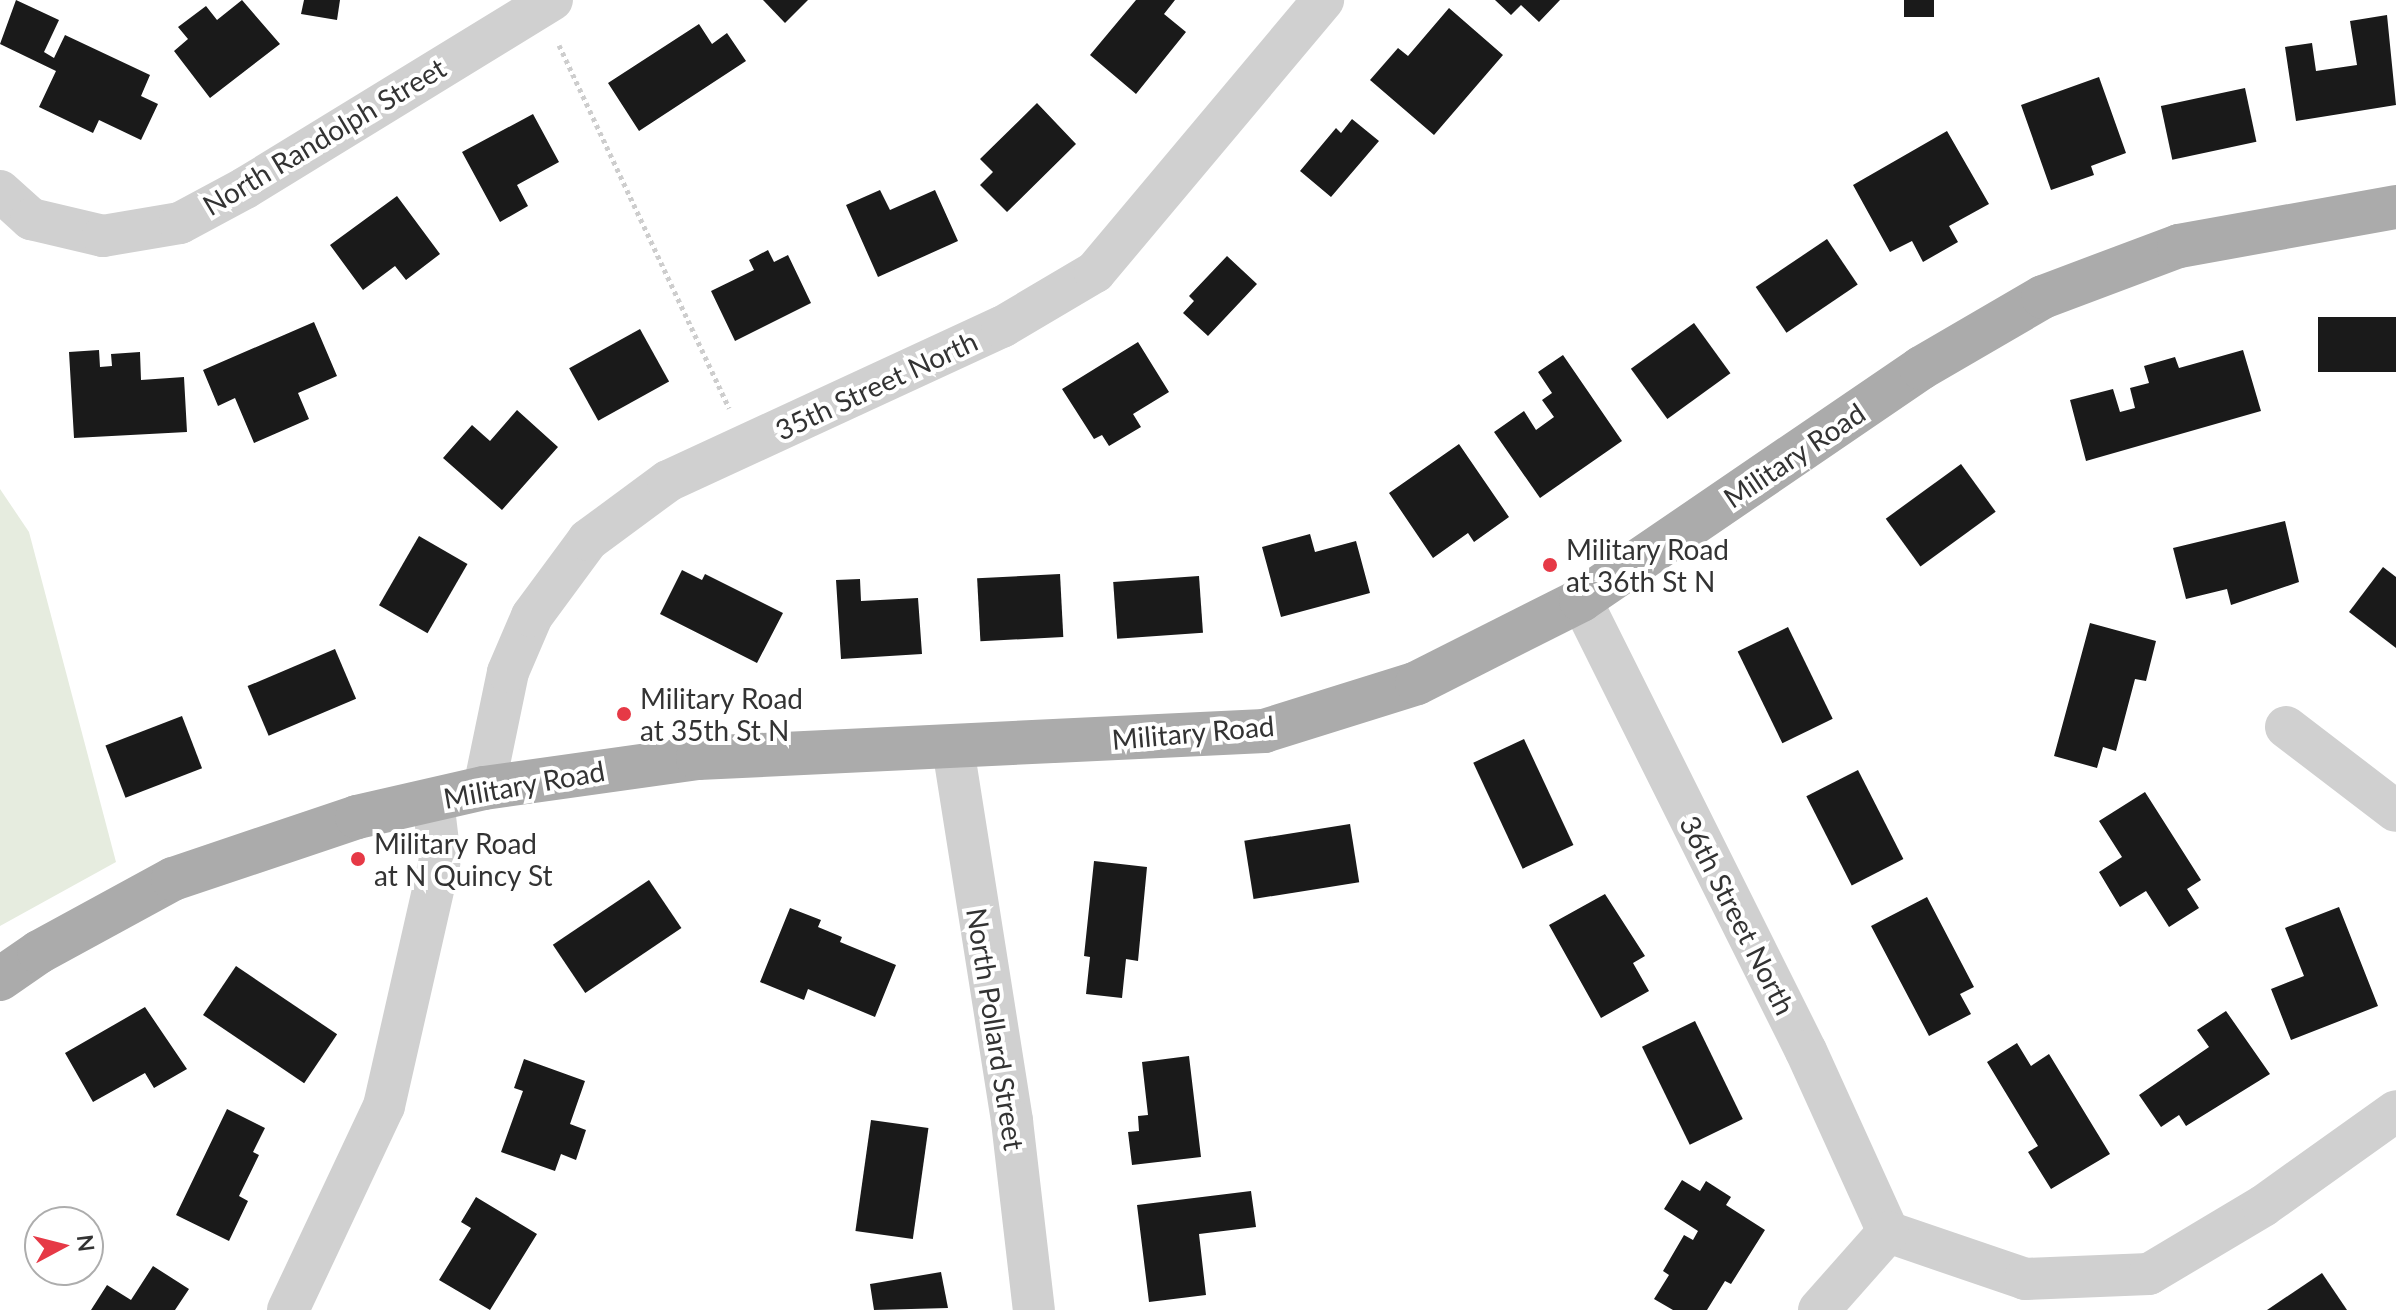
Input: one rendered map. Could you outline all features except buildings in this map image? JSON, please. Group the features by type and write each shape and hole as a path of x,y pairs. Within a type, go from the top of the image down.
{"main road":[{"name":"Military Road","path":"0,979 39,952 173,879 357,817 484,788 698,758 1264,731 1417,683 1581,600 1921,368 2043,297 2179,246 2396,207"}],"street":[{"name":"North Randolph Street","path":"0,191 31,219 103,236 180,223 245,188 487,15 552,0"},
{"name":"35th Street North","path":"484,788 508,672 532,616 588,540 668,481 1002,327 1095,272 1323,0"},
{"name":"36th Street North","path":"1581,600 1806,1051 1888,1232"},
{"path":"2286,727 2396,811"},
{"name":"North Pollard Street","path":"953,748 1012,1121 1034,1310"},
{"path":"288,1310 384,1106 440,859 433,800"},
{"path":"1819,1310 1888,1232 2025,1279 2149,1274 2263,1206 2396,1111"}],"path":[{"path":"559,45 729,409"}],"shaded area":[{"path":"0,489 29,532 116,862 0,926"}],"place":[{"name":"Military Road at 36th St N","path":"1550,565"},
{"name":"Military Road at 35th St N","path":"624,714"},
{"name":"Military Road at N Quincy St","path":"358,859"}]}
